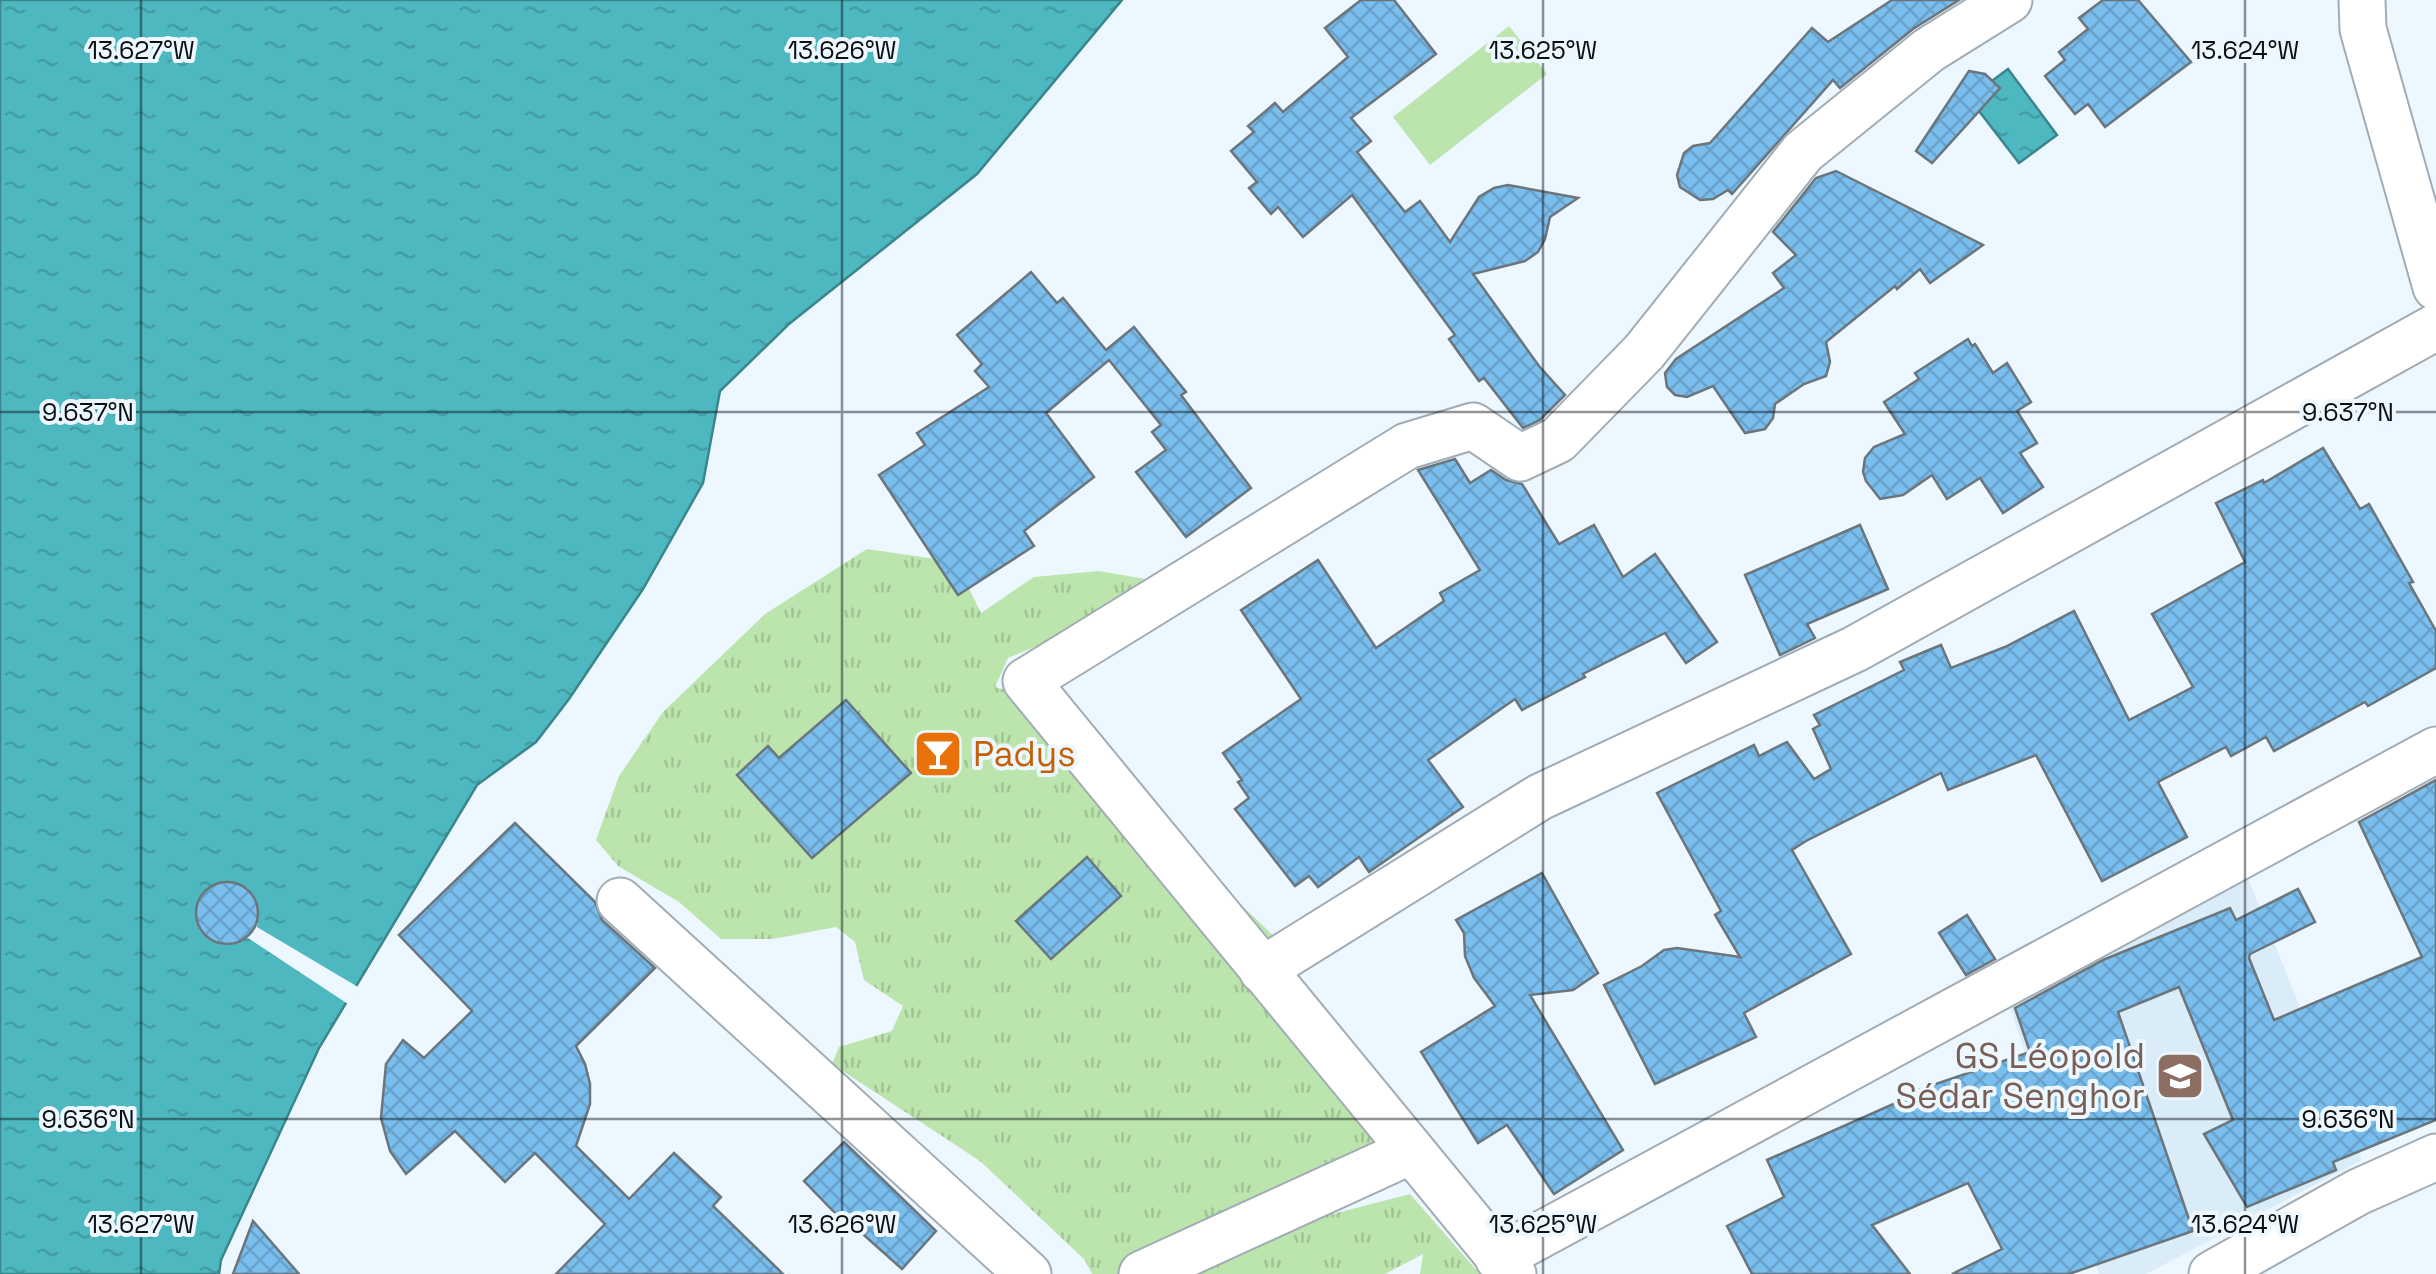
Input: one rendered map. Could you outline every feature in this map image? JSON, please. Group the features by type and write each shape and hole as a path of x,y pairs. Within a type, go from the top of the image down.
{"street":[{"path":"2009,0 1929,50 1804,152 1644,352 1558,440 1520,458 1473,426 1407,446 1026,681 1506,1266 2436,750"},
{"path":"2362,0 2363,28 2436,287"},
{"path":"1262,970 1540,796 1855,649 2436,327"},
{"path":"620,901 1028,1274"},
{"path":"1142,1274 1411,1151"},
{"path":"2212,1274 2358,1192 2436,1157"}],"shaded area":[{"name":"GS Léopold Sédar Senghor","path":"2247,876 2362,1160 2146,1274 2099,1274 2005,992"}],"green space":[{"path":"1509,26 1547,74 1430,165 1393,117"},
{"path":"867,549 956,562 981,613 1034,577 1099,571 1151,580 1073,631 1008,658 995,687 1068,706 1216,881 1275,937 1253,997 1352,1055 1378,1144 1298,1223 1410,1194 1480,1274 1420,1274 1423,1254 1385,1274 1092,1274 1085,1260 980,1161 832,1064 839,1047 892,1031 903,1006 864,980 855,942 836,927 773,939 721,939 679,902 618,866 596,840 619,776 663,712 765,614"}],"water":[{"path":"0,0 1122,0 977,174 789,324 720,391 703,483 643,589 536,742 477,785 319,1048 221,1260 219,1274 0,1274"},
{"path":"2008,69 2057,135 2019,163 1969,98"}],"pier":[{"path":"233,882 247,888 256,899 257,927 358,987 348,1004 248,938 224,945 200,931 197,903 205,890 218,883"}],"building":[{"path":"1361,0 1394,0 1436,54 1351,118 1371,141 1357,152 1405,212 1420,201 1450,242 1479,197 1494,188 1508,185 1578,198 1550,217 1538,252 1525,261 1473,274 1539,366 1565,395 1540,420 1523,428 1484,378 1479,381 1449,339 1455,335 1352,195 1303,237 1278,207 1271,214 1249,188 1257,182 1231,151 1254,132 1248,126 1275,103 1283,112 1348,57 1325,28"},
{"path":"1892,0 1959,0 1913,29 1840,88 1833,80 1732,194 1728,190 1713,199 1700,200 1680,187 1677,175 1684,153 1693,146 1710,143 1812,28 1828,42"},
{"path":"2103,0 2138,0 2191,62 2105,127 2088,104 2075,114 2045,76 2065,60 2059,52 2088,29 2079,18"},
{"path":"1969,71 1985,74 2000,88 1932,163 1916,151"},
{"path":"1836,171 1983,245 1930,283 1920,269 1897,289 1895,286 1826,342 1830,362 1826,376 1804,384 1775,404 1773,418 1765,429 1745,433 1713,386 1687,397 1675,395 1667,387 1665,373 1676,359 1784,288 1773,273 1796,255 1773,232 1816,178"},
{"path":"1031,272 1057,303 1063,298 1106,350 1134,327 1186,392 1181,395 1251,488 1186,537 1136,472 1166,450 1152,432 1161,425 1109,360 1046,413 1094,477 1024,531 1034,546 958,595 879,475 925,445 917,433 989,387 975,371 982,364 957,335"},
{"path":"1968,339 1993,373 2007,363 2031,402 2017,411 2037,443 2020,453 2043,487 2003,513 1980,478 1947,499 1932,475 1903,495 1880,499 1866,481 1865,458 1874,447 1905,434 1884,402 1919,379 1915,373"},
{"path":"2323,448 2360,509 2369,504 2413,582 2409,583 2436,631 2436,668 2274,751 2266,737 2231,756 2226,747 2158,782 2187,837 2102,881 2036,755 1948,790 1941,773 1806,841 1792,850 1851,954 1744,1013 1756,1037 1655,1084 1604,985 1664,950 1677,948 1740,957 1715,915 1721,911 1657,793 1754,745 1759,756 1787,742 1814,779 1831,769 1813,729 1820,725 1814,715 1904,670 1900,662 1941,645 1951,668 2005,647 2074,611 2129,720 2193,687 2152,614 2245,562 2216,503 2263,480 2264,483"},
{"path":"1455,459 1470,483 1491,470 1522,484 1559,544 1594,525 1623,577 1655,554 1717,642 1686,663 1665,633 1522,710 1515,699 1428,760 1463,807 1369,872 1359,857 1318,887 1309,876 1295,886 1235,809 1249,798 1223,753 1301,699 1241,610 1318,560 1376,648 1444,601 1440,593 1480,570 1418,470"},
{"path":"1860,525 1888,589 1807,624 1815,638 1780,655 1745,575"},
{"path":"846,700 911,773 812,858 737,775 768,746 779,758"},
{"path":"2436,780 2436,1120 2333,1162 2336,1170 2247,1207 2204,1134 2233,1120 2179,987 2118,1012 2193,1231 2069,1274 1952,1274 2002,1249 1968,1183 1872,1225 1910,1274 1752,1274 1727,1226 1784,1197 1767,1160 1916,1094 1915,1091 2030,1052 2015,1008 2103,960 2230,908 2236,920 2298,889 2315,922 2250,954 2249,958 2274,1020 2422,957 2359,822"},
{"path":"515,823 595,902 602,920 655,968 576,1046 590,1084 590,1104 576,1146 629,1199 674,1153 721,1197 713,1206 783,1274 556,1274 605,1224 535,1153 505,1182 455,1131 406,1174 390,1151 381,1118 386,1064 403,1040 424,1058 472,1011 399,935"},
{"path":"1087,857 1121,896 1051,959 1016,921"},
{"path":"1542,873 1598,973 1573,990 1530,995 1623,1150 1554,1194 1507,1125 1478,1143 1421,1052 1495,1006 1474,978 1465,956 1464,933 1456,920"},
{"path":"227,882 249,891 258,913 249,935 227,944 205,935 196,913 205,891"},
{"path":"1967,915 1995,959 1966,975 1939,933"},
{"path":"844,1142 936,1231 902,1269 836,1214 804,1181"},
{"path":"253,1221 299,1274 233,1274"}],"place":[{"name":"Padys","path":"938,754"},
{"name":"GS Léopold Sédar Senghor","path":"2180,1076"}]}
